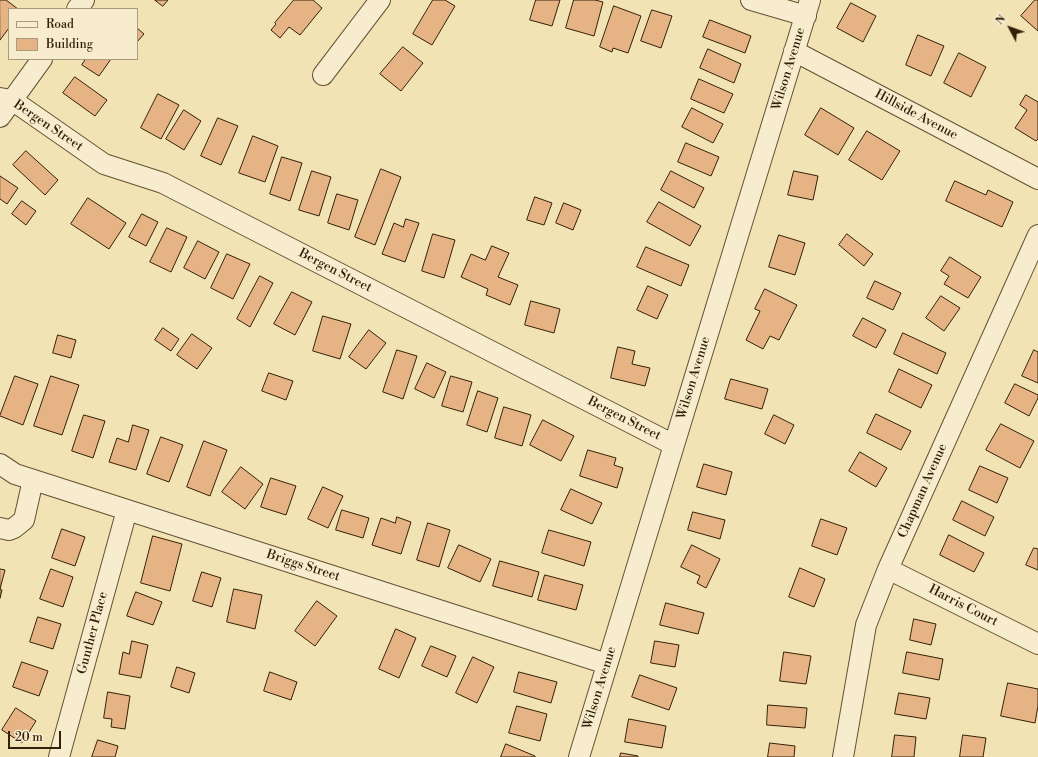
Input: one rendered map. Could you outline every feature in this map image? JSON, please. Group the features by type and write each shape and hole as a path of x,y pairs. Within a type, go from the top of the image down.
{"street":[{"path":"78,8 84,0"},
{"path":"323,75 380,0"},
{"path":"751,0 808,8"},
{"name":"Wilson Avenue","path":"579,757 808,8"},
{"name":"Hillside Avenue","path":"794,51 1038,178"},
{"path":"0,117 6,99 41,60"},
{"name":"Bergen Street","path":"6,99 104,164 163,183 674,445"},
{"name":"Chapman Avenue","path":"843,757 866,625 888,569 1038,235"},
{"name":"Briggs Street","path":"0,464 15,474 33,480 607,664"},
{"path":"0,528 9,530 18,526 24,520 33,480"},
{"name":"Gunther Place","path":"59,757 127,510"},
{"name":"Harris Court","path":"888,569 1038,644"}],"building":[{"path":"0,0 6,0 17,8 8,8 8,29 0,40"},
{"path":"155,0 168,0 163,6"},
{"path":"294,0 313,0 322,8 300,35 289,27 280,38 271,30"},
{"path":"433,0 445,0 455,6 432,45 413,34"},
{"path":"536,0 560,0 552,26 530,20"},
{"path":"574,0 595,0 603,2 594,36 566,28"},
{"path":"1035,0 1038,0 1038,31 1021,16"},
{"path":"851,3 876,16 863,42 837,28"},
{"path":"614,6 641,16 628,53 613,48 612,52 600,47"},
{"path":"652,10 672,16 661,48 641,41"},
{"path":"710,20 751,36 745,53 703,37"},
{"path":"138,29 144,34 138,41"},
{"path":"918,35 944,46 931,76 906,65"},
{"path":"403,47 423,63 401,91 380,74"},
{"path":"708,49 741,64 734,83 700,68"},
{"path":"959,53 986,67 971,97 944,83"},
{"path":"85,60 110,60 99,76 82,65"},
{"path":"75,77 107,100 95,116 63,93"},
{"path":"699,79 733,94 724,113 691,99"},
{"path":"158,94 179,105 161,139 141,128"},
{"path":"1026,95 1038,102 1038,139 1036,141 1015,128 1027,110 1020,105"},
{"path":"692,108 723,124 713,143 682,127"},
{"path":"821,108 854,128 838,155 805,135"},
{"path":"184,110 201,121 184,150 166,139"},
{"path":"218,118 238,126 221,165 201,156"},
{"path":"867,131 900,151 882,180 849,160"},
{"path":"253,136 278,146 265,182 239,173"},
{"path":"686,143 719,157 711,176 678,162"},
{"path":"26,151 58,180 45,195 13,165"},
{"path":"282,157 302,163 290,201 270,194"},
{"path":"381,169 401,177 375,245 355,237"},
{"path":"312,171 331,177 319,216 299,210"},
{"path":"671,171 704,188 694,208 661,190"},
{"path":"794,171 818,176 813,200 788,195"},
{"path":"0,176 18,188 7,204 0,199"},
{"path":"955,181 986,195 988,190 1013,202 1002,227 946,201"},
{"path":"337,194 358,200 349,230 328,223"},
{"path":"535,197 552,203 544,225 527,220"},
{"path":"88,198 126,223 109,249 71,224"},
{"path":"22,201 36,211 26,225 12,214"},
{"path":"659,202 701,226 690,246 647,222"},
{"path":"564,203 581,210 573,230 556,223"},
{"path":"142,214 158,222 146,246 129,237"},
{"path":"406,219 419,223 405,262 382,254 394,223 403,227"},
{"path":"167,228 187,237 171,272 150,262"},
{"path":"433,234 455,240 444,278 422,271"},
{"path":"847,234 873,254 864,266 839,245"},
{"path":"779,235 805,243 795,275 769,267"},
{"path":"198,241 219,252 205,279 184,268"},
{"path":"492,246 509,253 498,277 518,285 510,305 486,295 488,289 461,277 471,254 485,260"},
{"path":"646,247 689,265 681,286 637,267"},
{"path":"227,254 250,264 233,299 211,288"},
{"path":"950,257 981,277 968,298 944,284 949,276 941,271"},
{"path":"260,276 273,283 250,327 237,319"},
{"path":"875,281 901,293 893,310 867,298"},
{"path":"648,286 668,295 657,319 637,310"},
{"path":"765,289 797,305 779,340 770,336 763,349 746,340 760,311 755,309"},
{"path":"292,292 312,302 295,335 274,324"},
{"path":"941,296 960,308 944,331 926,318"},
{"path":"531,301 560,309 554,333 525,325"},
{"path":"323,316 351,324 340,359 313,351"},
{"path":"863,318 886,330 876,348 853,336"},
{"path":"163,328 179,339 171,351 155,340"},
{"path":"369,330 386,343 366,369 349,357"},
{"path":"903,333 946,353 937,374 894,354"},
{"path":"192,334 212,348 197,369 177,355"},
{"path":"58,335 76,340 71,358 53,353"},
{"path":"618,347 635,351 632,364 650,368 645,386 611,378"},
{"path":"397,350 417,356 403,399 383,392"},
{"path":"1034,350 1038,352 1038,383 1022,376"},
{"path":"427,363 446,372 434,398 415,389"},
{"path":"899,369 932,385 921,408 889,392"},
{"path":"269,373 293,381 286,400 262,391"},
{"path":"15,376 38,384 23,425 0,416"},
{"path":"51,376 79,385 62,435 34,426"},
{"path":"451,376 472,382 463,412 442,406"},
{"path":"731,379 768,389 762,409 725,399"},
{"path":"1015,384 1038,395 1029,416 1005,403"},
{"path":"478,391 498,398 487,432 467,425"},
{"path":"504,407 531,415 522,446 495,438"},
{"path":"876,414 911,431 901,450 867,433"},
{"path":"84,415 105,421 93,458 72,451"},
{"path":"774,415 794,425 785,444 765,434"},
{"path":"543,420 574,436 561,461 530,445"},
{"path":"1001,424 1034,441 1020,468 986,450"},
{"path":"133,425 149,430 136,470 109,462 117,438 128,442"},
{"path":"161,437 183,445 169,482 147,474"},
{"path":"204,441 227,450 210,496 187,487"},
{"path":"588,450 616,458 614,465 623,468 617,488 580,476"},
{"path":"860,452 887,468 876,487 849,471"},
{"path":"704,464 732,472 726,495 697,487"},
{"path":"980,466 1008,478 997,503 969,490"},
{"path":"241,467 263,484 245,509 222,492"},
{"path":"271,478 296,486 286,515 261,507"},
{"path":"323,487 343,496 328,528 308,519"},
{"path":"571,489 602,503 592,524 561,510"},
{"path":"962,501 994,517 985,536 953,520"},
{"path":"342,510 369,518 363,538 336,530"},
{"path":"693,512 725,520 720,539 688,530"},
{"path":"397,517 411,522 401,554 372,545 381,518 395,523"},
{"path":"821,519 847,528 837,555 812,546"},
{"path":"428,523 450,530 439,567 417,560"},
{"path":"62,529 85,537 75,566 52,558"},
{"path":"549,530 591,542 584,566 542,553"},
{"path":"949,535 984,553 974,572 940,555"},
{"path":"153,536 182,544 170,591 141,583"},
{"path":"459,545 491,559 480,582 448,568"},
{"path":"692,545 720,559 706,588 697,583 700,576 681,567"},
{"path":"1034,548 1038,549 1038,570 1026,565"},
{"path":"500,561 539,572 532,597 493,586"},
{"path":"800,568 825,579 814,607 789,597"},
{"path":"0,569 5,570 0,589"},
{"path":"51,569 73,577 63,607 40,599"},
{"path":"202,572 221,578 212,607 193,601"},
{"path":"545,575 583,585 576,610 538,600"},
{"path":"234,589 262,595 255,629 227,622"},
{"path":"136,592 162,602 153,625 127,616"},
{"path":"317,601 337,616 315,646 295,631"},
{"path":"666,603 704,613 698,634 660,625"},
{"path":"38,617 61,624 53,649 30,642"},
{"path":"914,619 936,624 931,645 910,640"},
{"path":"396,629 416,638 399,678 379,669"},
{"path":"132,641 148,645 141,678 119,674 123,652 129,654"},
{"path":"655,641 679,645 675,667 651,663"},
{"path":"431,646 456,656 447,677 422,666"},
{"path":"784,652 811,656 806,684 780,681"},
{"path":"907,652 943,659 939,680 903,673"},
{"path":"473,657 494,667 477,703 456,693"},
{"path":"22,662 48,671 39,696 13,687"},
{"path":"177,667 195,673 189,693 171,687"},
{"path":"270,672 297,682 291,700 264,691"},
{"path":"519,672 557,682 551,703 514,692"},
{"path":"640,675 677,688 669,710 632,697"},
{"path":"1008,683 1038,689 1038,706 1035,723 1001,716"},
{"path":"108,692 130,696 125,729 111,727 112,719 104,718"},
{"path":"899,693 930,698 926,719 895,714"},
{"path":"768,705 807,708 805,728 767,725"},
{"path":"517,706 547,714 540,741 509,733"},
{"path":"16,708 36,721 22,743 2,730"},
{"path":"629,719 666,726 662,748 625,742"},
{"path":"895,735 916,737 914,757 892,757"},
{"path":"963,735 986,738 983,757 960,757"},
{"path":"98,740 118,746 115,757 92,757"},
{"path":"770,743 795,746 794,757 768,757"},
{"path":"506,744 535,756 535,757 501,757"},
{"path":"621,753 638,756 638,757 620,757"}]}
